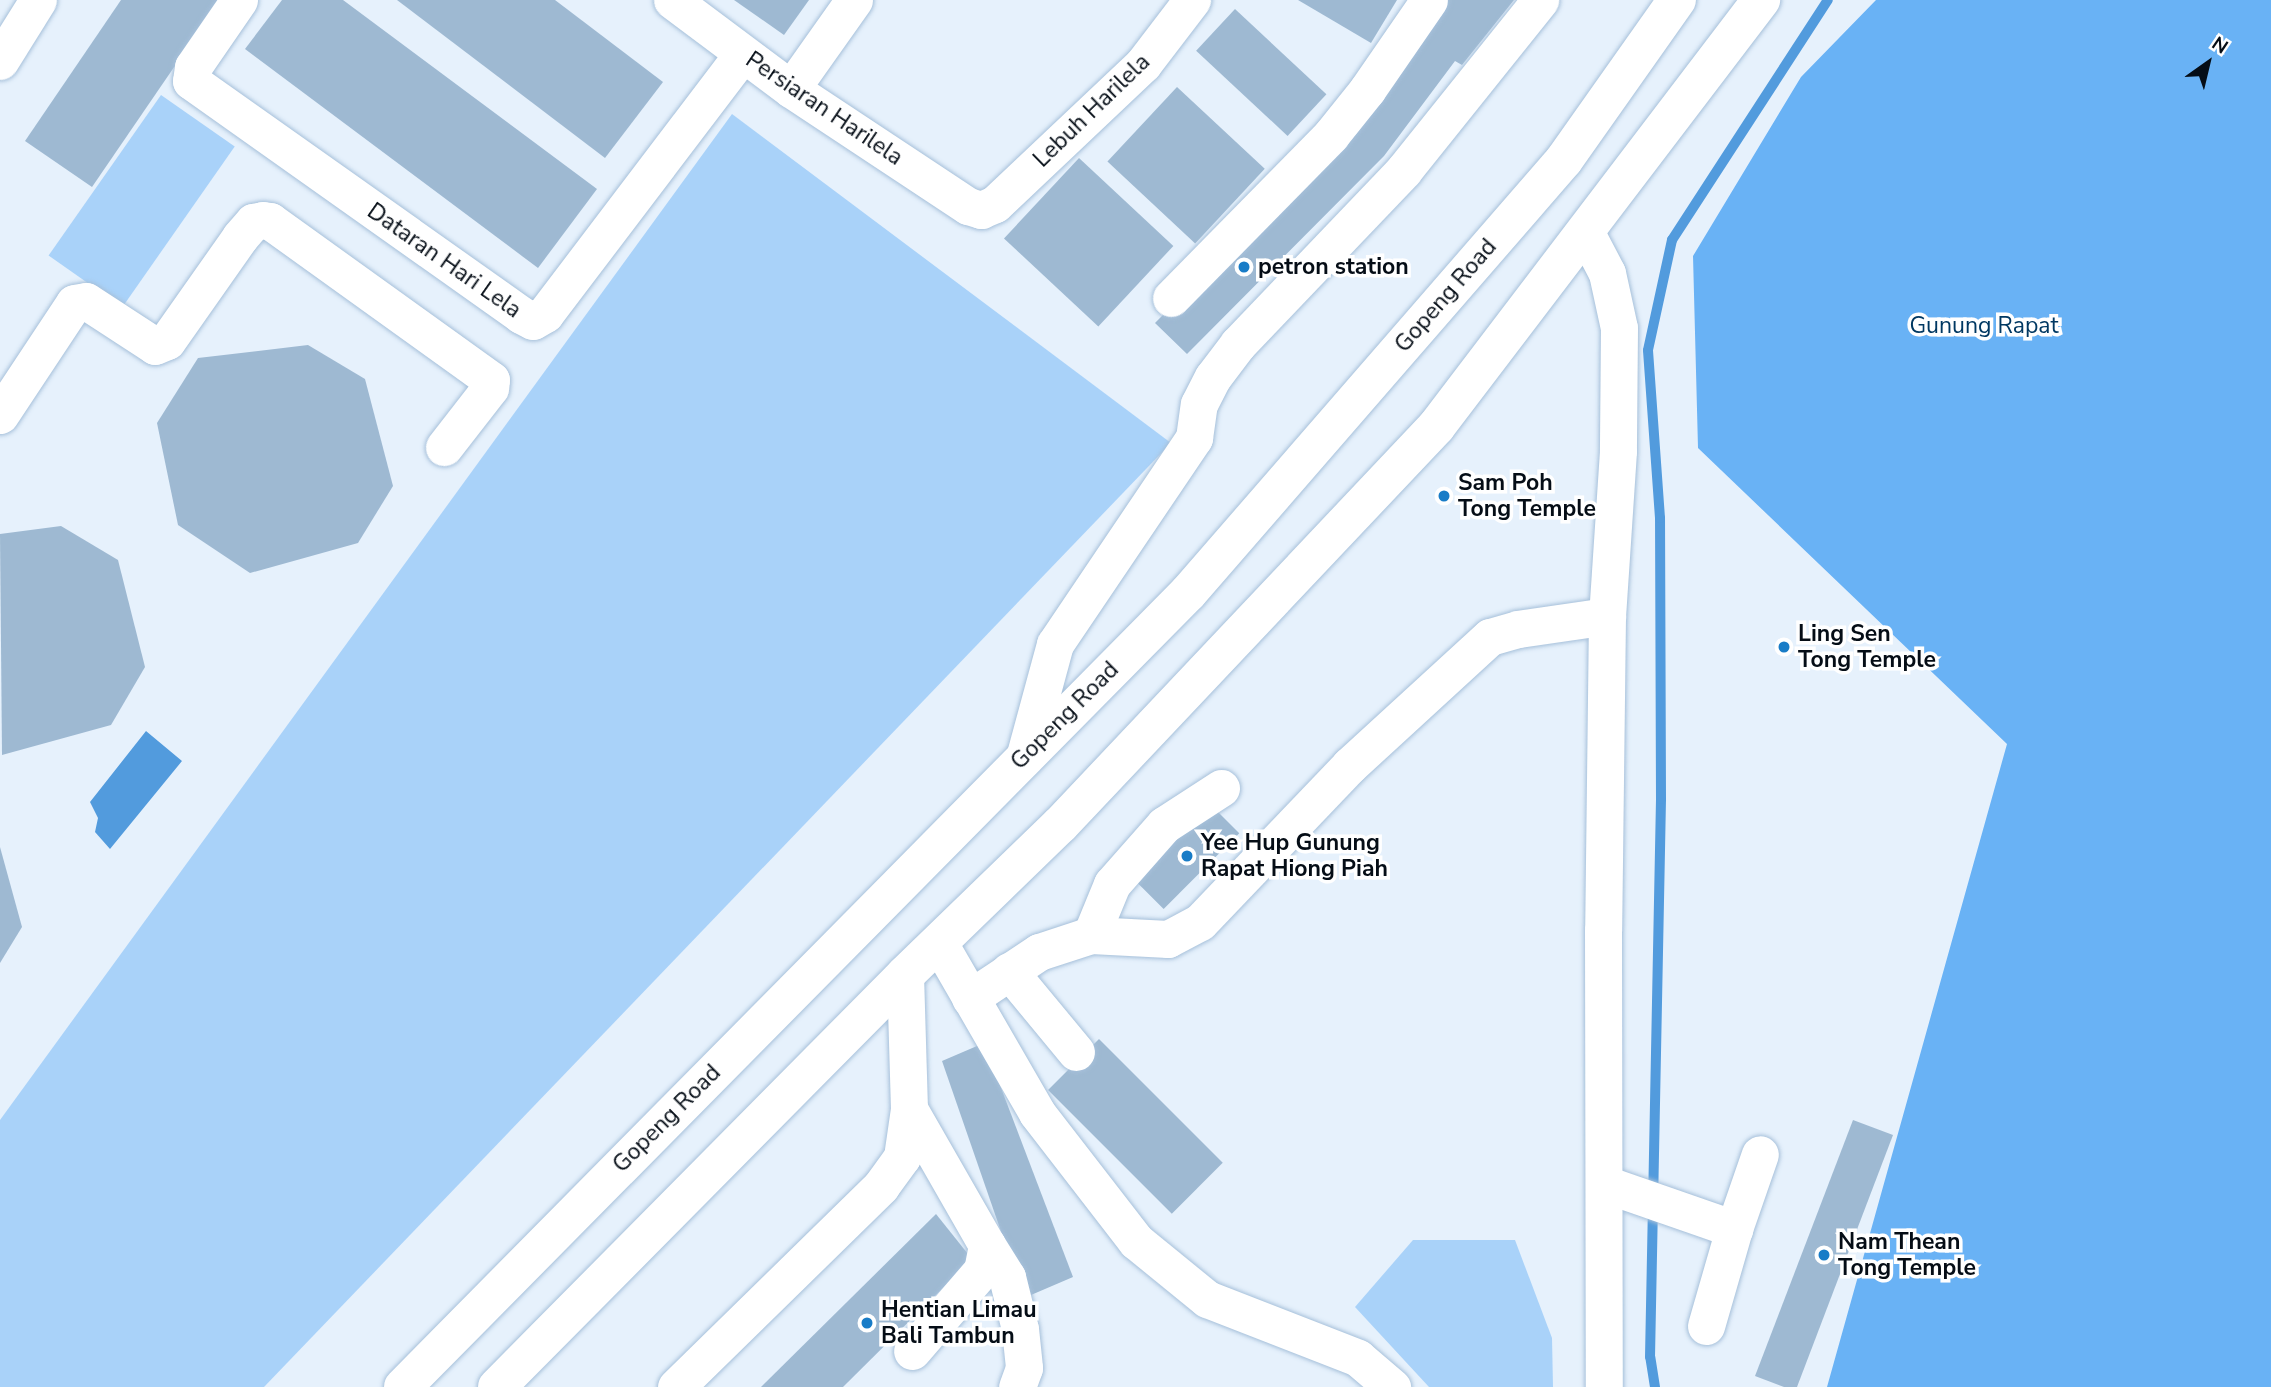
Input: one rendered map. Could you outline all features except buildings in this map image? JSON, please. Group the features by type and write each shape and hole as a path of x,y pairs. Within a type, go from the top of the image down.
{"highway":[{"name":"Gopeng Road","path":"403,1387 1188,593 1564,160 1676,0"},
{"path":"497,1387 905,975 1069,815 1436,427 1761,0"}],"street":[{"path":"0,61 38,0"},
{"name":"Dataran Hari Lela","path":"239,0 193,67 191,81 520,316 533,321 545,314 742,54"},
{"name":"Persiaran Harilela","path":"672,0 791,89 968,206 981,210"},
{"path":"791,89 854,0"},
{"name":"Lebuh Harilela","path":"981,210 995,204 1143,65 1192,0"},
{"path":"1171,298 1331,135 1367,90 1429,0"},
{"path":"1024,758 1055,644 1194,438 1199,404 1213,377 1238,344 1404,170 1540,0"},
{"path":"0,415 74,303 86,301 155,346 167,341 240,237 253,222 263,220 270,221 491,380 490,388 444,447"},
{"path":"1585,232 1607,273 1619,328 1618,451 1607,616 1603,930 1617,1189 1604,1387"},
{"path":"970,998 1039,952 1091,935 1168,939 1200,922 1349,766 1490,637 1518,629 1607,616"},
{"path":"1091,935 1112,884 1164,825 1221,788"},
{"path":"939,943 1037,1113 1136,1241 1207,1299 1358,1358 1392,1387"},
{"path":"1009,971 1076,1052"},
{"path":"676,1387 881,1186 902,1157 909,1109 905,975"},
{"path":"909,1109 1007,1277 1020,1329 1024,1368 1017,1387"},
{"path":"1706,1326 1734,1228 1760,1154"},
{"path":"1617,1189 1734,1228"},
{"path":"912,1351 982,1270 987,1245"}],"shaded area":[{"path":"161,95 235,147 122,307 49,256"},
{"path":"732,114 1171,443 264,1387 0,1387 0,1120"},
{"path":"146,731 182,761 110,849 95,832 98,818 90,802"},
{"path":"1413,1240 1515,1240 1552,1338 1553,1387 1429,1387 1355,1307"}],"green space":[{"name":"Gunung Rapat","path":"1876,0 2271,0 2271,1387 1827,1387 2007,744 1698,448 1693,256 1801,77"}],"waterway":[{"path":"1655,1387 1650,1357 1661,799 1660,518 1648,350 1672,240 1828,0"}],"place":[{"name":"petron station","path":"1244,267"},
{"name":"Sam Poh Tong Temple","path":"1444,496"},
{"name":"Ling Sen Tong Temple","path":"1784,647"},
{"name":"Yee Hup Gunung Rapat Hiong Piah","path":"1187,856"},
{"name":"Nam Thean Tong Temple","path":"1824,1255"},
{"name":"Hentian Limau Bali Tambun","path":"867,1323"}]}
